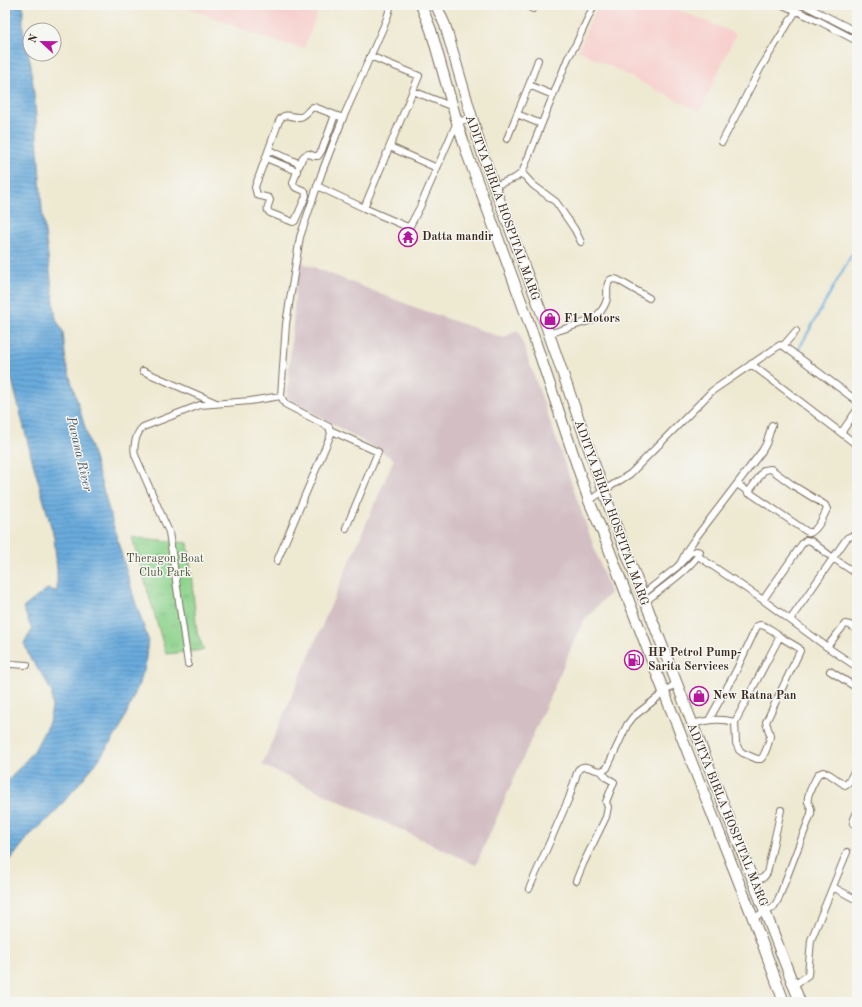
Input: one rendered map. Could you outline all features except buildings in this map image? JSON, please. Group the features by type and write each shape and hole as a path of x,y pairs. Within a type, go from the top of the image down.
{"main road":[{"name":"ADITYA BIRLA HOSPITAL MARG","path":"421,5 431,30 457,122 480,191 528,320 590,501 753,918 784,1002"},
{"name":"ADITYA BIRLA HOSPITAL MARG","path":"436,5 445,25 482,152 542,314 603,491 800,1002"},
{"path":"528,320 542,314"},
{"path":"562,420 576,414"}],"street":[{"path":"346,528 378,452 330,430 326,425 285,404 280,396 286,324 300,237 317,186 343,118 386,21 391,5"},
{"path":"525,5 533,9 537,5"},
{"path":"494,186 516,178 522,173 568,58 594,5"},
{"path":"804,5 857,32"},
{"path":"787,6 857,41"},
{"path":"722,142 760,69 796,11"},
{"path":"364,208 419,76 370,56"},
{"path":"507,139 538,60"},
{"path":"529,85 553,95"},
{"path":"413,91 453,107"},
{"path":"335,115 320,154 318,156 314,156 309,154 302,157 293,183 295,187 305,191 306,196 295,221 293,222 270,213 267,208 270,202 269,198 257,194 255,187 281,118 285,116 302,117 313,108 317,108 343,118"},
{"path":"517,114 541,124"},
{"path":"317,186 409,227 420,207 457,122 472,118"},
{"path":"390,147 437,168"},
{"path":"269,150 300,164"},
{"path":"266,158 297,171"},
{"path":"522,173 533,185 556,202 575,230 581,242"},
{"path":"548,334 595,318 606,302 607,286 611,280 618,280 650,298"},
{"path":"590,501 630,474 712,391 777,347 783,346 796,331"},
{"path":"783,346 857,402"},
{"path":"751,364 857,444"},
{"path":"142,371 218,404"},
{"path":"188,664 169,532 135,455 134,450 138,434 143,427 200,405 250,402 280,396"},
{"path":"841,433 857,410"},
{"path":"681,562 691,545 766,444 772,425"},
{"path":"277,561 331,434 330,430"},
{"path":"736,484 748,493 810,533 824,516 827,509 825,505 794,486 771,469 764,470 748,493"},
{"path":"790,620 847,538 850,536 857,536"},
{"path":"763,600 806,540 811,541 857,574"},
{"path":"696,551 700,552 687,568 643,598 690,553 696,551"},
{"path":"698,556 857,667"},
{"path":"681,562 687,568"},
{"path":"827,647 845,624 850,625 857,630"},
{"path":"709,720 736,670 757,626 763,625 778,634 779,636 735,722 736,743 739,750 757,759 764,757 770,734 766,722 800,651 799,648 782,638"},
{"path":"5,661 11,664 27,665"},
{"path":"830,671 857,688"},
{"path":"601,771 607,768 627,725 633,717 676,683"},
{"path":"692,724 709,720 724,719 735,722"},
{"path":"530,889 569,798 578,770 584,766 601,771 607,778 614,782 606,802 608,807 606,817 576,881"},
{"path":"753,918 773,908 778,900 812,814 812,808 808,802 808,796 818,774 823,772 829,774 845,784 848,783 857,766"},
{"path":"753,883 767,874 781,810"},
{"path":"857,812 853,821 853,823 857,826"},
{"path":"794,986 808,975 811,940 847,852"},
{"path":"833,886 857,900"}],"shaded area":[{"path":"181,5 320,5 304,49 256,35"},
{"path":"598,5 667,5 736,34 700,112 578,50"},
{"path":"298,261 414,307 503,338 518,330 610,593 583,621 476,865 262,765 394,459 287,398"}],"green space":[{"name":"Theragon Boat Club Park","path":"132,537 188,543 197,633 204,650 166,654"}],"water":[{"name":"Pavana River","path":"5,5 23,5 22,62 30,62 31,65 42,209 56,319 63,332 66,363 135,601 148,639 145,667 120,729 97,762 52,816 30,835 5,867 5,784 34,751 49,722 52,707 52,693 45,679 30,658 24,643 32,630 23,608 47,589 57,591 57,570 54,537 33,463 5,353"}],"waterway":[{"path":"796,354 857,245"}],"place":[{"name":"Datta mandir","path":"408,237"},
{"name":"F1 Motors","path":"550,319"},
{"name":"HP Petrol Pump- Sarita Services","path":"634,660"},
{"name":"New Ratna Pan","path":"699,696"}]}
